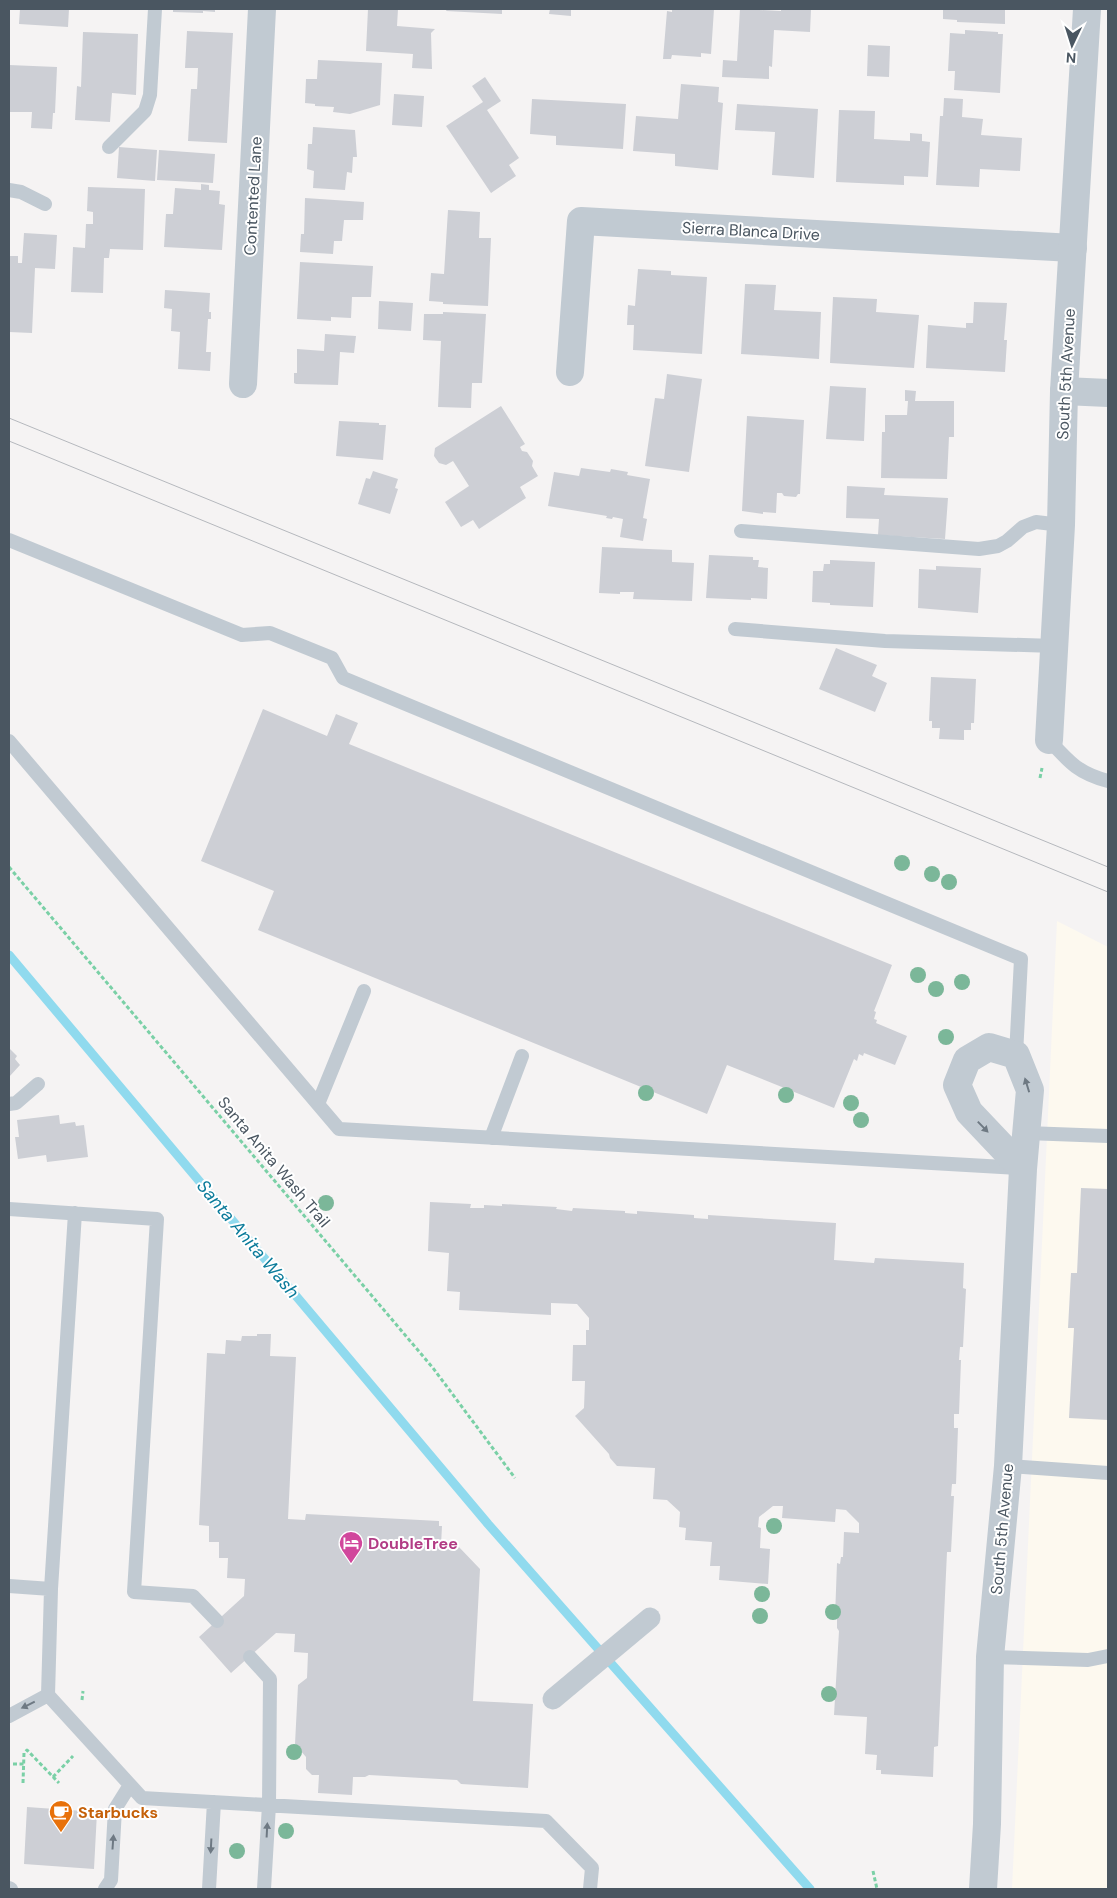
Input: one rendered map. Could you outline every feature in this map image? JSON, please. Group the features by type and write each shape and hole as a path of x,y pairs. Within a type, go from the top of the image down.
{"street":[{"name":"Contented Lane","path":"243,384 262,9"},
{"name":"South 5th Avenue","path":"1049,740 1060,525 1064,391 1087,9"},
{"name":"Sierra Blanca Drive","path":"570,372 581,221 1073,248"},
{"path":"1064,391 1108,394"},
{"path":"1016,1055 989,1047 967,1060 957,1085 969,1112 1023,1169"},
{"name":"South 5th Avenue","path":"983,1889 987,1824 990,1657 1008,1466 1023,1169 1030,1090 1016,1055"},
{"path":"553,1699 650,1618"}],"lane":[{"path":"109,147 145,111 150,95 155,9"},
{"path":"9,190 21,192 44,204"},
{"path":"741,531 979,549 998,546 1023,528 1036,522 1060,525"},
{"path":"9,540 242,635 270,633 332,658 342,678 1021,959 1016,1055"},
{"path":"735,629 884,641 1054,646"},
{"path":"1049,740 1073,766 1092,777 1108,781"},
{"path":"9,741 339,1129 1023,1169"},
{"path":"318,1104 364,991"},
{"path":"491,1138 522,1056"},
{"path":"9,1104 16,1103 38,1084"},
{"path":"1026,1133 1108,1136"},
{"path":"9,1209 157,1219 134,1592 193,1596 217,1621"},
{"path":"75,1213 51,1589 48,1695 142,1798 546,1820 592,1868 590,1889"},
{"path":"1008,1466 1108,1473"},
{"path":"9,1586 51,1589"},
{"path":"990,1657 1088,1660 1108,1656"},
{"path":"250,1657 270,1679 269,1805 264,1889"},
{"path":"9,1716 48,1695"},
{"path":"104,1889 110,1880 115,1809 130,1785"},
{"path":"209,1889 214,1802"}],"path":[{"name":"Santa Anita Wash Trail","path":"9,867 433,1368 515,1478"},
{"path":"23,1783 24,1753 32,1747"},
{"path":"27,1750 59,1784"},
{"path":"52,1776 74,1756"},
{"path":"13,1764 24,1764"},
{"path":"873,1871 877,1889"}],"shaded area":[{"path":"1057,921 1108,947 1108,1889 1012,1889"}],"building":[{"path":"20,9 69,9 68,27 19,24"},
{"path":"173,9 215,9 215,12 173,12"},
{"path":"368,9 398,9 397,26 435,29 431,33 432,69 412,68 413,54 366,51"},
{"path":"447,9 502,9 502,14 446,11"},
{"path":"550,9 571,9 571,16 549,14"},
{"path":"672,9 714,9 711,54 701,53 701,57 672,55 671,59 663,59 667,11 672,12"},
{"path":"740,9 781,11 781,9 811,9 810,32 774,30 772,67 769,66 769,79 722,77 723,60 737,61"},
{"path":"943,9 1005,9 1005,24 957,22 957,20 943,19"},
{"path":"965,30 1003,34 1000,93 954,90 955,71 948,71 950,33 965,34"},
{"path":"187,31 233,33 227,143 188,141 191,89 197,89 198,68 185,68"},
{"path":"83,32 138,34 136,95 112,93 110,122 75,120 77,86 81,87"},
{"path":"868,45 890,46 889,77 867,76"},
{"path":"318,60 382,63 380,105 350,114 333,112 334,107 315,106 315,104 305,103 306,79 317,79"},
{"path":"9,65 57,67 55,113 53,113 52,129 31,128 32,112 9,112"},
{"path":"485,77 501,101 487,110 519,158 509,165 516,176 491,193 446,126 483,102 472,86"},
{"path":"681,84 719,87 718,102 723,103 718,170 675,166 675,154 633,151 636,116 678,119"},
{"path":"394,94 424,96 422,127 392,125"},
{"path":"944,98 963,99 962,117 983,119 981,135 1022,138 1020,171 980,169 979,187 936,185 940,116 943,116"},
{"path":"532,99 626,104 623,149 556,145 556,136 530,134"},
{"path":"737,104 818,109 814,178 772,175 775,132 735,130"},
{"path":"839,110 875,111 874,139 910,141 910,133 922,134 922,141 930,142 928,177 904,176 904,185 836,182"},
{"path":"313,127 355,130 357,157 353,157 352,173 347,172 345,190 313,188 314,171 307,169 308,144 312,144"},
{"path":"119,147 157,150 155,181 117,178"},
{"path":"159,150 215,154 213,183 157,180"},
{"path":"201,184 209,185 209,190 220,191 219,204 225,205 222,250 164,247 166,214 173,214 175,188 201,190"},
{"path":"88,187 145,189 143,250 110,249 109,258 104,258 103,293 71,292 73,247 85,248 86,224 93,224 93,212 87,211"},
{"path":"305,198 364,202 363,220 344,220 342,241 334,241 333,254 300,252 301,234 304,234"},
{"path":"448,210 480,212 479,238 491,238 488,306 443,304 443,302 429,301 431,273 444,274"},
{"path":"24,233 57,235 55,269 35,268 32,333 9,332 9,256 18,256 18,263 22,263"},
{"path":"300,262 373,266 371,297 352,297 351,318 331,317 331,321 297,319"},
{"path":"638,269 671,271 671,275 707,277 702,354 633,350 634,325 627,325 628,305 635,306"},
{"path":"745,284 776,285 774,310 821,312 819,359 741,354"},
{"path":"165,290 210,293 209,312 211,312 211,319 208,319 206,352 211,352 210,371 178,369 180,332 171,331 172,309 164,308"},
{"path":"833,297 877,299 876,312 919,315 914,368 830,363"},
{"path":"379,301 413,303 411,331 378,329"},
{"path":"974,302 1007,303 1004,340 1007,340 1005,372 926,368 928,325 966,328 966,323 973,323"},
{"path":"443,312 486,314 482,383 472,383 471,408 438,407 441,341 423,340 424,314 443,314"},
{"path":"325,334 356,336 354,353 340,352 338,385 294,383 294,373 297,373 297,349 324,351"},
{"path":"667,374 702,379 689,472 645,466 655,398 664,399"},
{"path":"830,386 866,388 864,441 826,439"},
{"path":"905,390 916,391 915,401 954,401 954,437 949,437 947,479 881,478 882,432 885,432 885,415 907,415 908,401 905,401"},
{"path":"501,406 525,444 520,447 522,451 527,452 533,461 532,466 538,476 520,487 526,498 479,529 473,520 461,527 445,502 469,486 453,461 446,465 439,463 434,456 435,448"},
{"path":"747,416 804,420 800,494 796,497 777,493 776,513 763,512 763,514 742,511"},
{"path":"339,421 386,425 383,460 336,456"},
{"path":"581,468 610,472 611,469 628,472 627,475 650,479 643,518 647,519 643,541 620,537 623,519 606,518 607,516 548,506 554,472 579,476"},
{"path":"373,471 398,479 395,488 398,489 390,514 358,504 366,478 370,479"},
{"path":"847,486 885,488 884,495 948,498 945,539 878,535 879,519 846,518"},
{"path":"602,547 672,550 672,562 694,563 692,601 633,599 634,592 620,592 620,594 599,593"},
{"path":"709,555 753,557 753,560 759,560 758,567 768,568 767,599 706,598"},
{"path":"830,560 875,562 873,607 830,605 830,603 812,602 813,571 823,571 824,564 830,564"},
{"path":"936,566 981,568 978,613 918,608 919,569 936,570"},
{"path":"836,648 877,665 872,676 887,683 875,712 819,689"},
{"path":"931,677 976,679 974,723 971,723 971,730 964,730 964,740 939,739 940,728 932,728 932,721 929,721"},
{"path":"263,709 327,736 336,714 358,723 349,744 892,965 874,1011 876,1012 874,1019 877,1020 876,1023 907,1036 895,1065 864,1053 863,1056 859,1054 857,1061 854,1059 834,1108 727,1065 707,1114 258,930 274,891 201,861"},
{"path":"9,1048 17,1056 15,1059 20,1065 9,1077"},
{"path":"59,1115 60,1124 75,1122 76,1126 84,1125 88,1157 47,1162 46,1155 18,1159 15,1137 19,1137 17,1120"},
{"path":"1081,1188 1108,1189 1108,1420 1069,1418 1074,1328 1068,1328 1071,1273 1077,1273"},
{"path":"430,1202 471,1204 470,1208 484,1208 484,1205 502,1206 502,1204 557,1207 556,1209 572,1211 573,1208 625,1211 625,1213 637,1214 637,1211 694,1215 694,1218 708,1219 708,1215 836,1223 834,1260 874,1263 875,1258 964,1263 963,1288 966,1289 963,1347 960,1347 959,1360 961,1360 959,1414 954,1414 954,1428 958,1428 956,1484 952,1484 951,1496 954,1496 951,1552 947,1552 938,1746 934,1747 933,1777 881,1774 881,1770 876,1770 877,1755 865,1754 867,1717 834,1715 839,1631 837,1628 837,1617 835,1617 837,1563 840,1564 841,1557 843,1557 844,1532 859,1533 859,1523 846,1510 836,1509 835,1522 782,1518 783,1506 773,1506 759,1517 758,1527 761,1528 760,1548 770,1549 768,1584 719,1580 720,1566 710,1566 712,1542 685,1540 686,1528 679,1527 680,1512 667,1500 653,1499 655,1468 617,1466 609,1454 575,1416 584,1408 585,1381 572,1381 573,1345 586,1345 586,1330 589,1330 589,1318 577,1304 551,1303 551,1315 459,1310 460,1292 447,1291 449,1253 428,1251"},
{"name":"DoubleTree","path":"257,1334 271,1334 270,1356 296,1357 288,1519 305,1520 306,1514 439,1521 439,1526 442,1526 441,1545 458,1546 480,1569 473,1701 533,1704 528,1788 461,1784 457,1780 369,1775 353,1777 352,1795 318,1793 319,1775 312,1775 306,1769 306,1757 295,1744 298,1685 307,1678 308,1653 294,1652 295,1634 276,1633 231,1673 199,1637 244,1596 245,1579 227,1578 228,1558 219,1558 219,1542 209,1542 209,1526 199,1525 207,1353 225,1354 226,1340 241,1341 242,1336 257,1336"},
{"path":"27,1807 97,1812 94,1869 24,1864"}],"waterway":[{"name":"Santa Anita Wash","path":"9,955 488,1524 810,1889"}],"tram line":[{"path":"9,418 1108,867"},
{"path":"9,441 1108,892"}],"place":[{"name":"DoubleTree","path":"351,1564"},
{"name":"Starbucks","path":"61,1833"}]}
